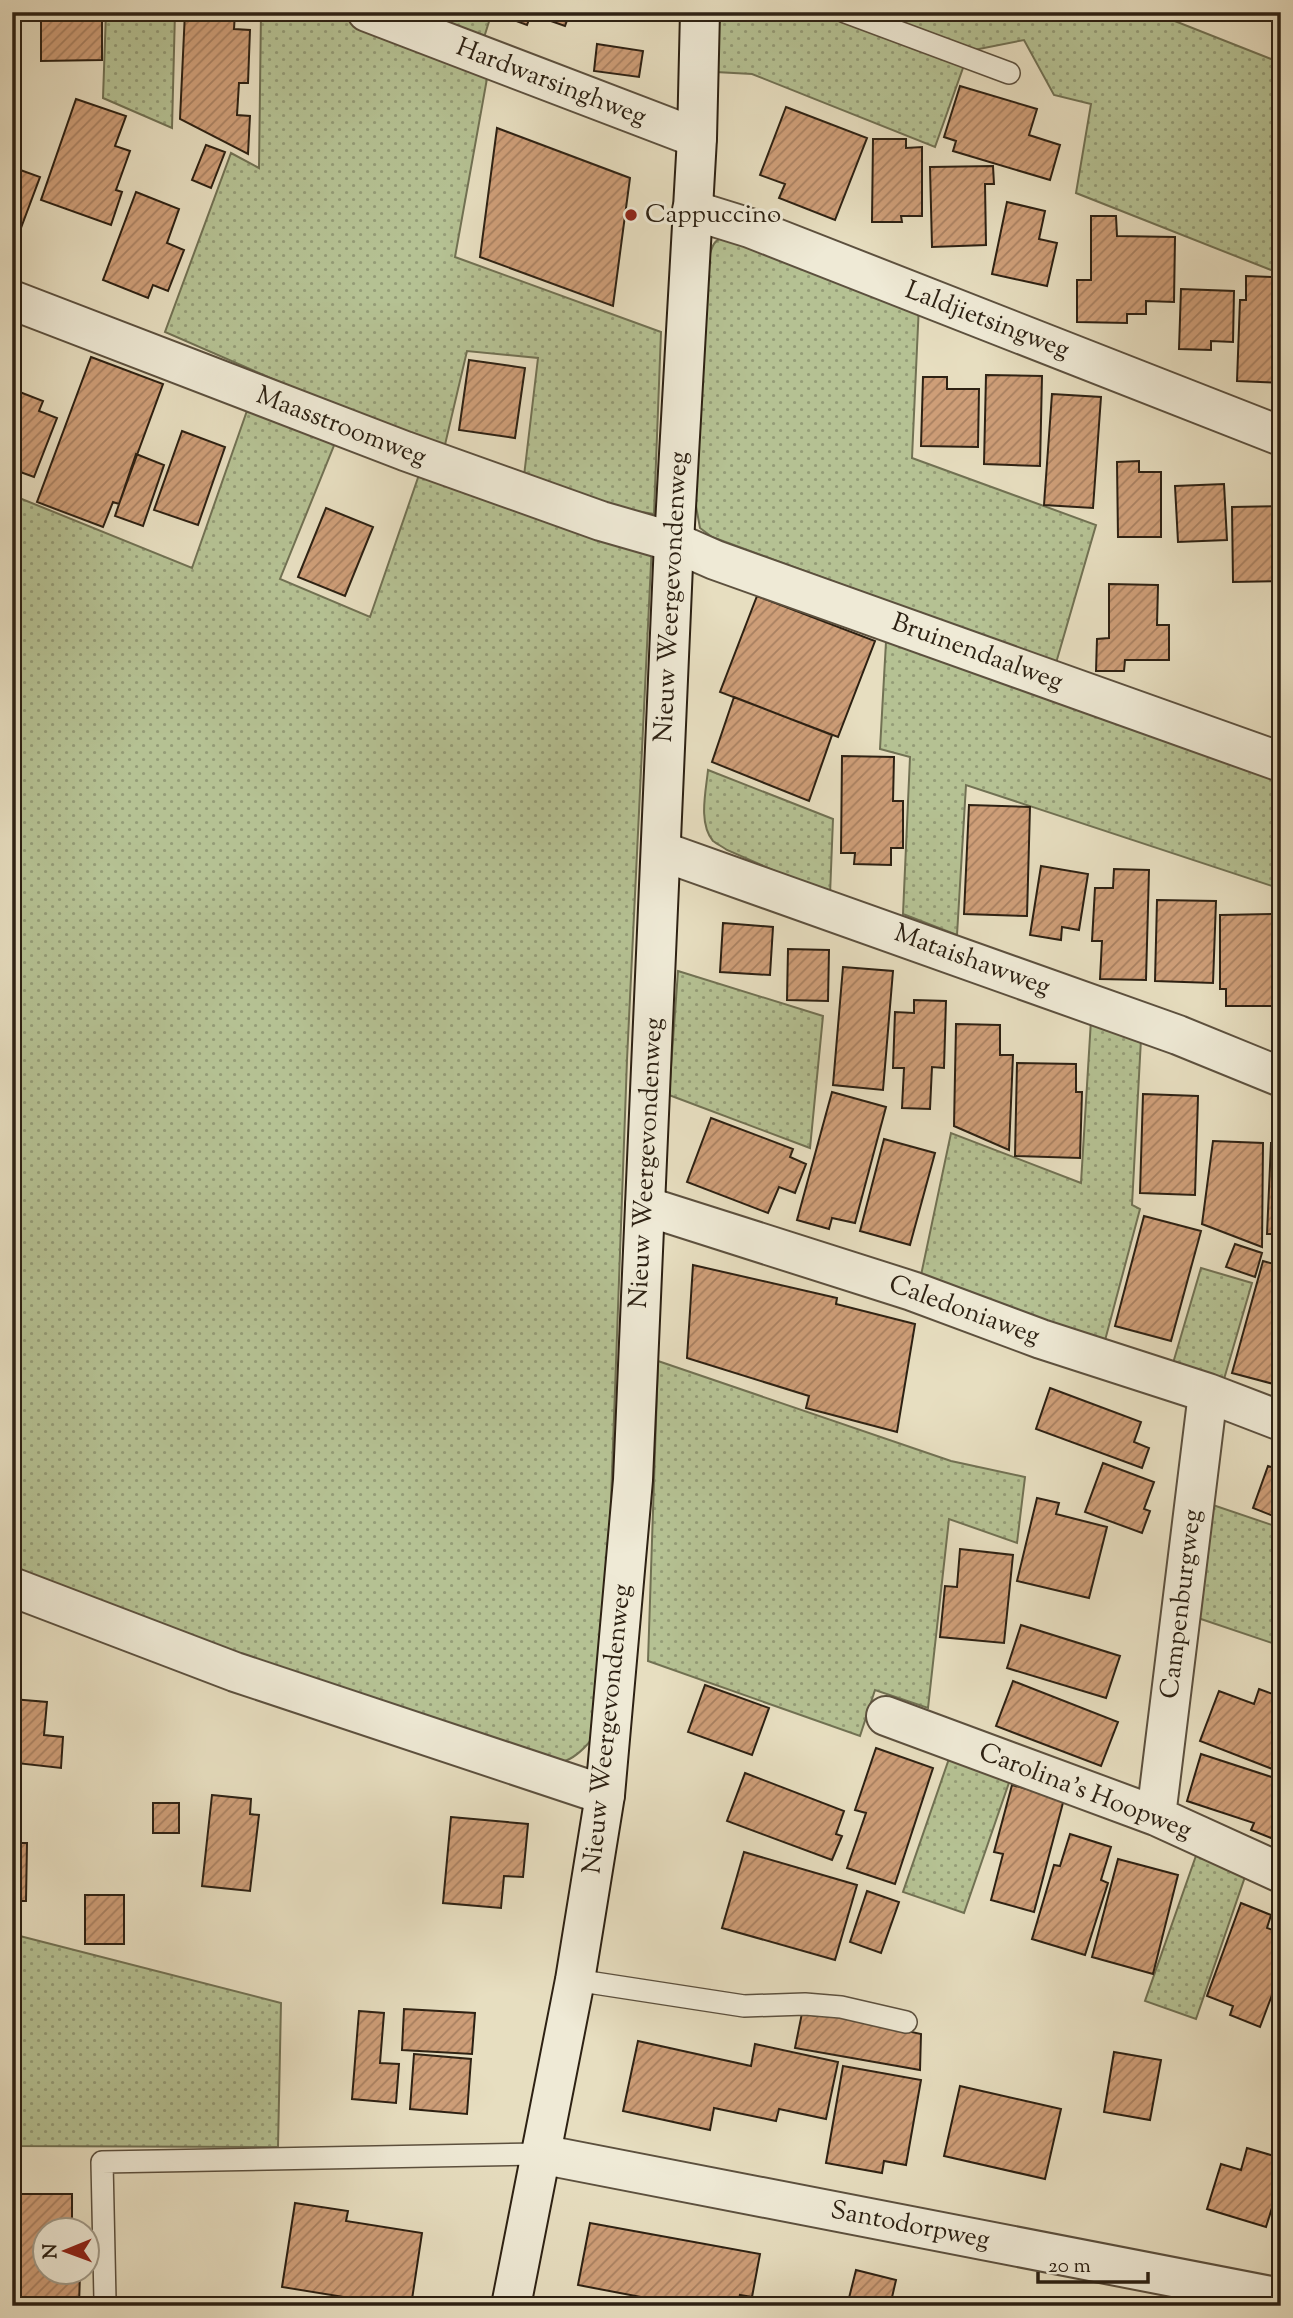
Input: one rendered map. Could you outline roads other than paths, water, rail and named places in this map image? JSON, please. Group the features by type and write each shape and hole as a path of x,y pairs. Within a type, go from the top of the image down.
{"street":[{"name":"Hardwarsinghweg","path":"367,12 697,138"},
{"name":"Nieuw Weergevondenweg","path":"511,2306 575,1980 605,1795 634,1480 674,542 697,138 700,12"},
{"name":"Laldjietsingweg","path":"692,210 750,228 1281,436"},
{"name":"Maasstroomweg","path":"12,300 405,451 601,521 674,542"},
{"name":"Bruinendaalweg","path":"674,542 715,560 1281,762"},
{"name":"Mataishawweg","path":"661,851 1178,1035 1281,1077"},
{"name":"Caledoniaweg","path":"645,1206 912,1291 1041,1339 1208,1393 1281,1421"},
{"name":"Campenburgweg","path":"1156,1816 1208,1393"},
{"path":"12,1587 235,1672 605,1795"},
{"name":"Carolina's Hoopweg","path":"886,1716 1156,1816 1281,1873"},
{"name":"Santodorpweg","path":"540,2154 1281,2298"}],"lane":[{"path":"845,12 1009,73"},
{"path":"575,1980 744,2006 805,2004 841,2007 906,2022"},
{"path":"105,2300 102,2162 540,2154"}],"place":[{"name":"Cappuccino","path":"631,215"}]}
